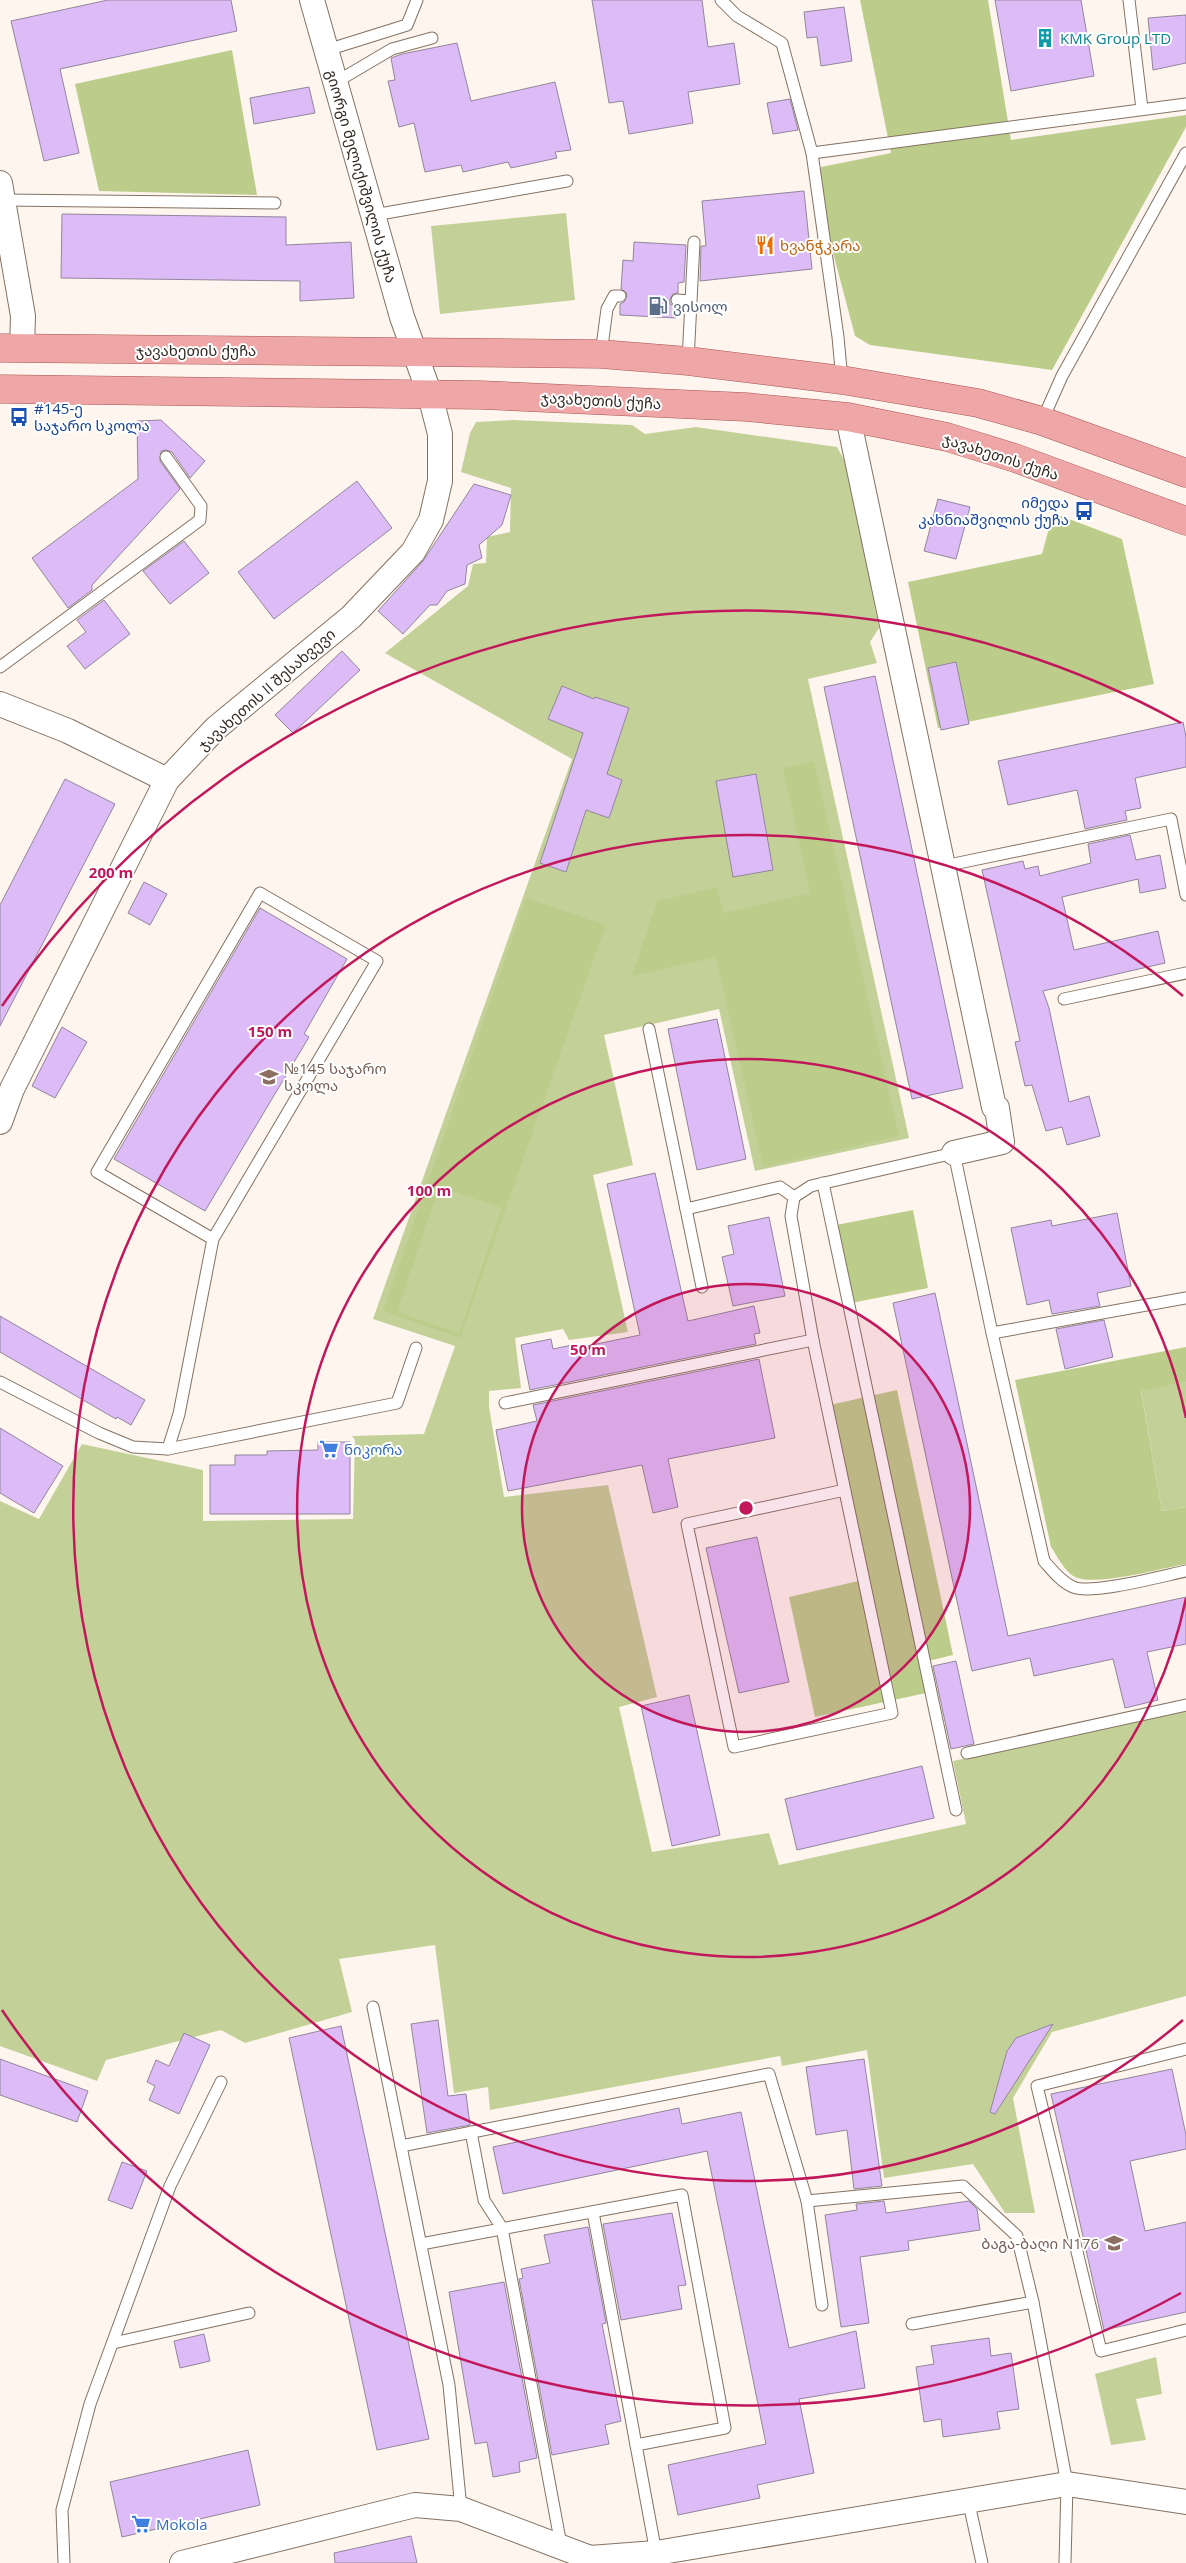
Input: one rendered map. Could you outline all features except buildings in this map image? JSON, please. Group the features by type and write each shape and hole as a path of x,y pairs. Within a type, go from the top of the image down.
{"main road":[{"name":"ჯავახეთის ქუჩა","path":"11,349 601,354 688,361 842,380 978,403 1042,421 1186,473"},
{"name":"ჯავახეთის ქუჩა","path":"0,388 482,395 746,407 848,417 947,438 1006,455 1186,521"}],"street":[{"name":"გიორგი მელიქიშვილის ქუჩა","path":"312,0 413,352 430,395"},
{"path":"2,192 23,316 11,349"},
{"name":"ჯავახეთის II შესახვევი","path":"0,1122 12,1089 167,780 216,728 351,617 413,552 431,520 440,481 440,434 430,395"},
{"path":"848,417 994,1107 997,1108 1002,1142 954,1152"},
{"path":"0,704 68,731 167,780"},
{"path":"182,2563 223,2558 415,2505 461,2509 561,2545 591,2560 656,2553 968,2499 1067,2484 1186,2502"}],"lane":[{"path":"327,50 407,25 416,0"},
{"path":"721,0 737,16 782,43 812,153 838,337 842,380"},
{"path":"1129,0 1142,109"},
{"path":"336,82 392,49 432,38"},
{"path":"812,153 1186,104"},
{"path":"1042,421 1062,376 1186,153"},
{"path":"374,215 567,180"},
{"path":"2,192 275,204"},
{"path":"688,361 694,242"},
{"path":"601,354 607,309 614,296 620,296"},
{"path":"677,300 690,301"},
{"path":"0,667 200,520 200,506 166,457"},
{"path":"944,866 1171,819 1186,895"},
{"path":"168,1449 178,1414 213,1239 377,961 260,893 97,1172 213,1239"},
{"path":"1064,999 1186,973"},
{"path":"649,1029 702,1287"},
{"path":"845,1490 687,1524 734,1747 892,1713 845,1490 813,1340 790,1216 794,1197 811,1186 954,1152 992,1333 1044,1561 1055,1574 1073,1587 1093,1589 1186,1571"},
{"path":"823,1183 956,1810"},
{"path":"686,1209 780,1187 794,1197"},
{"path":"992,1333 1186,1298"},
{"path":"505,1403 813,1340"},
{"path":"0,1382 99,1433 133,1447 168,1449 397,1403 416,1348"},
{"path":"967,1752 1186,1705"},
{"path":"373,2006 449,2385 461,2509"},
{"path":"1186,2049 1037,2086 1101,2351 1186,2330"},
{"path":"401,2146 769,2074 807,2200 822,2305"},
{"path":"64,2563 62,2510 90,2404 170,2186 221,2082"},
{"path":"471,2132 484,2200 502,2228 561,2545"},
{"path":"807,2200 963,2186 1017,2236 1033,2302 1067,2484 1065,2563"},
{"path":"421,2244 682,2194 725,2428 636,2445"},
{"path":"593,2212 656,2553"},
{"path":"912,2324 1033,2302"},
{"path":"113,2343 249,2313"},
{"path":"968,2499 982,2563"}],"green space":[{"path":"860,0 988,0 1011,140 1186,115 1186,127 1052,370 870,345 855,336 817,192 821,167 891,153"},
{"path":"232,50 257,195 99,191 75,84"},
{"path":"566,213 575,300 440,314 431,226"},
{"path":"513,420 632,425 645,434 696,427 837,447 848,467 879,628 870,642 877,663 808,679 909,1138 755,1171 719,1009 604,1035 633,1165 593,1175 628,1332 569,1340 563,1329 515,1338 521,1388 489,1391 489,1407 504,1497 608,1485 657,1697 619,1707 652,1852 769,1833 779,1865 966,1824 953,1761 1186,1710 1186,1996 1052,2032 1013,2098 1035,2213 1005,2213 973,2164 884,2178 867,2050 782,2066 780,2056 490,2110 488,2087 454,2093 435,1945 339,1959 352,2012 245,2043 221,2030 106,2060 97,2081 0,2046 0,1501 39,1519 82,1444 203,1470 203,1521 353,1519 355,1440 352,1436 424,1434 455,1346 373,1319 572,759 385,653 468,586 473,564 486,563 487,537 510,532 511,488 461,472 470,433 476,422"},
{"path":"1053,513 1122,539 1154,684 938,728 908,582 1042,554"},
{"path":"814,761 899,1136 763,1167 716,957 632,976 657,901 717,887 723,913 810,893 783,768"},
{"path":"526,898 606,925 460,1338 383,1311","holes":["439,1187 502,1208 459,1333 397,1312"]},
{"path":"913,1210 928,1288 851,1303 836,1225"},
{"path":"1186,1347 1186,1382 1141,1391 1162,1511 1186,1507 1186,1564 1129,1576 1098,1580 1075,1577 1065,1568 1051,1547 1015,1380"},
{"path":"1186,1382 1186,1507 1162,1511 1141,1390"},
{"path":"897,1390 953,1655 920,1663 926,1693 815,1717 789,1597 867,1579 830,1405"},
{"path":"1156,2357 1162,2394 1136,2399 1146,2440 1111,2445 1095,2374"}],"place":[{"name":"KMK Group LTD","path":"1045,38"},
{"name":"ხვანჭკარა","path":"765,245"},
{"name":"ვისოლ","path":"658,306"},
{"name":"#145-ე საჯარო სკოლა","path":"19,417"},
{"name":"იმედა კახნიაშვილის ქუჩა","path":"1084,511"},
{"name":"№145 საჯარო სკოლა","path":"269,1077"},
{"name":"ნიკორა","path":"329,1449"},
{"name":"ბაგა-ბაღი N176","path":"1114,2243"},
{"name":"Mokola","path":"141,2524"}]}
